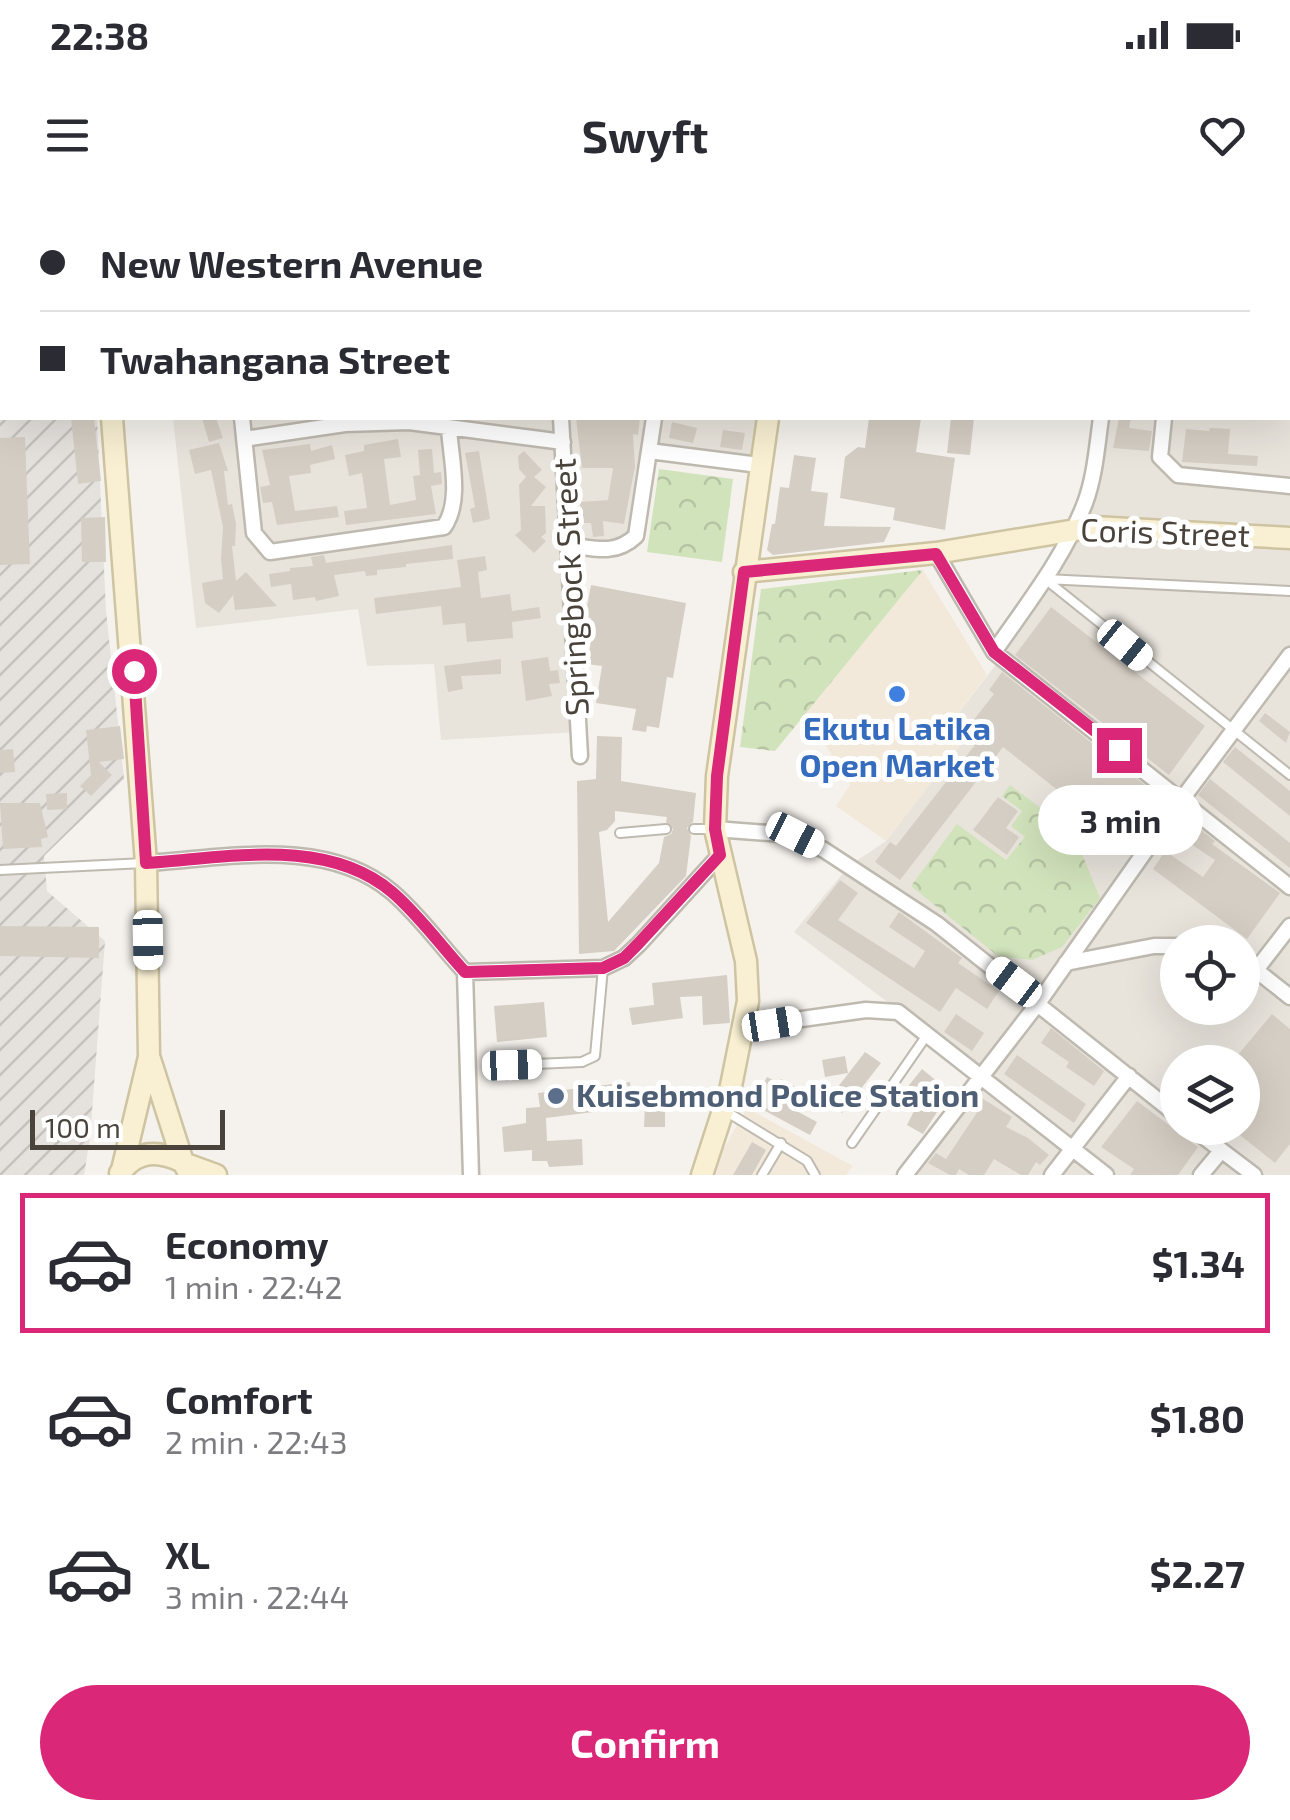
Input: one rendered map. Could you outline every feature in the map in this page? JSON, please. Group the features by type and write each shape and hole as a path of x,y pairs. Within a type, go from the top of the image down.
{"street":[{"path":"112,420 146,863 149,1057 120,1172"},
{"path":"242,420 254,533 270,552 444,527 454,502 449,428"},
{"name":"Springbock Street","path":"561,420 580,756"},
{"path":"570,545 609,550 625,547 636,536 654,420"},
{"path":"693,1175 707,1168 745,1027 748,1002 746,961 720,855 705,829 717,776 768,420"},
{"path":"994,652 1045,580 1074,528 1092,478 1101,420"},
{"path":"1164,420 1160,457 1178,475 1290,486"},
{"path":"244,439 345,424 409,422 563,442"},
{"path":"650,451 760,465"},
{"name":"Coris Street","path":"744,572 936,554 1074,528 1290,538"},
{"path":"936,554 994,652 1290,887"},
{"path":"905,1175 1039,1002 1182,799 1290,656"},
{"path":"705,829 795,835 824,850 938,924 1160,1102"},
{"path":"146,863 295,854 361,872 392,892 465,972 471,1175"},
{"path":"465,972 603,968 624,958 720,855"},
{"path":"1260,956 1290,926"},
{"path":"1066,964 1160,946"},
{"path":"1260,975 1290,998"},
{"path":"745,1027 898,1012 1106,1175"},
{"path":"149,1057 185,1167"},
{"path":"1052,1175 1128,1076"},
{"path":"1213,1145 1254,1175"},
{"path":"1201,1175 1221,1151"},
{"path":"120,1172 136,1157 153,1152 185,1167 216,1175"}],"lane":[{"path":"1045,580 1290,591"},
{"path":"1045,580 1232,732 1288,769"},
{"path":"620,833 666,829"},
{"path":"0,870 146,863"},
{"path":"512,1065 582,1062 595,1056 603,968"},
{"path":"852,1143 927,1035"},
{"path":"723,1110 808,1161 815,1175"},
{"path":"762,1175 782,1143"}],"shaded area":[{"path":"0,420 97,420 106,611 124,779 44,856 47,891 105,941 90,1138 84,1175 0,1175"},
{"path":"173,420 768,420 759,465 650,451 636,536 625,547 570,546 579,732 441,740 434,664 367,666 358,609 196,628"},
{"path":"1101,420 1290,420 1290,1175 906,1175 979,1077 909,1018 794,932 849,866 886,841 969,732 954,719 1000,659 997,651 1074,528"},
{"name":"Ekutu Latika Open Market","path":"923,570 987,675 954,719 970,733 886,841 836,806 850,785 806,713"},
{"path":"747,1108 853,1166 846,1175 716,1175 723,1150"}],"green space":[{"path":"659,469 733,479 722,562 647,552"},
{"path":"923,570 775,751 740,747 761,589"},
{"path":"1010,785 1073,832 1100,898 1062,947 1032,960 998,956 911,886 957,824 1006,860 1025,837 1011,826 1022,811 1002,796"}],"building":[{"path":"71,420 94,420 101,481 78,484"},
{"path":"203,420 217,420 223,438 209,442"},
{"path":"576,420 640,420 638,435 633,434 635,467 624,524 603,521 604,536 593,537 591,523 582,523 580,502 608,500 613,468 582,468"},
{"path":"869,420 921,420 916,452 955,458 945,530 893,520 895,508 840,498 845,457 858,447 865,448"},
{"path":"951,420 974,420 970,455 947,453"},
{"path":"1119,420 1131,420 1129,428 1152,431 1149,451 1113,448"},
{"path":"672,422 697,428 693,443 669,438"},
{"path":"1186,429 1230,429 1228,454 1258,456 1257,466 1182,462"},
{"path":"723,430 745,433 742,450 720,447"},
{"path":"25,437 30,564 0,565 0,438"},
{"path":"398,439 401,457 384,459 390,505 416,500 413,476 420,475 418,450 432,449 434,473 441,472 442,484 431,486 436,514 346,525 344,511 367,508 362,473 349,476 345,455 364,451 364,445"},
{"path":"219,443 228,471 224,471 228,505 232,504 236,524 232,546 236,581 246,572 277,606 235,610 233,595 219,613 205,603 202,583 223,579 223,527 211,470 195,474 189,450"},
{"path":"310,444 311,451 332,445 335,459 310,465 311,473 289,476 295,511 337,506 339,517 277,525 272,502 263,503 260,487 270,485 262,450"},
{"path":"479,451 490,519 473,523 470,509 475,507 465,453"},
{"path":"524,451 542,470 534,477 546,487 531,506 545,506 546,533 541,537 546,541 534,553 515,535 521,530 519,485 526,477 519,469 518,456"},
{"path":"794,455 816,458 811,491 828,493 824,526 891,527 884,542 773,555 767,550 780,487 789,488"},
{"path":"105,517 106,562 82,562 81,518"},
{"path":"452,545 453,559 377,570 377,575 366,576 365,571 334,575 339,596 293,600 291,584 271,587 269,574 313,566 311,557 324,555 326,563"},
{"path":"485,556 487,570 478,572 481,598 510,594 512,611 539,607 541,618 512,622 513,638 467,642 465,623 443,625 441,606 376,614 374,598 461,587 457,560"},
{"path":"591,585 686,603 673,678 667,677 659,728 647,726 646,732 632,730 636,709 596,703 602,666 587,664 593,629 589,629 591,618 585,617"},
{"path":"1051,607 1205,726 1169,775 1015,655"},
{"path":"548,657 550,671 558,670 560,683 549,684 552,696 526,701 521,661"},
{"path":"501,659 501,674 461,676 463,689 448,692 444,666"},
{"path":"1002,672 1155,793 1121,840 1003,747 900,880 875,862 890,842 896,846 985,732 972,722 994,694 989,690"},
{"path":"1265,713 1290,732 1286,743 1259,721"},
{"path":"120,726 124,759 99,762 112,775 91,796 80,786 91,775 86,730"},
{"path":"597,736 622,737 621,781 696,793 693,822 687,828 691,836 686,876 614,951 579,954 577,781 596,779","holes":["615,811 667,817 666,822 673,829 664,837 659,863 608,922 599,832 615,821"]},
{"path":"1235,747 1290,791 1290,816 1223,762"},
{"path":"13,749 15,772 0,773 0,750"},
{"path":"1210,779 1290,843 1290,868 1198,795"},
{"path":"67,793 67,809 47,810 46,794"},
{"path":"998,797 1018,811 1006,828 1019,837 1007,855 973,830"},
{"path":"0,803 40,803 48,837 41,839 42,847 3,849"},
{"path":"1188,820 1215,841 1212,844 1280,893 1257,925 1228,925 1153,869 1165,851 1203,877 1215,860 1177,835"},
{"path":"840,880 858,893 838,920 914,968 925,951 889,927 899,912 962,958 958,963 999,991 987,1009 956,988 940,1012 806,923"},
{"path":"0,926 99,927 99,958 0,956"},
{"path":"727,975 730,1023 703,1025 702,996 680,997 683,1018 632,1025 629,1008 654,1005 652,983"},
{"path":"544,1002 547,1037 497,1042 494,1006"},
{"path":"956,1014 984,1033 972,1051 944,1032"},
{"path":"1272,1014 1290,1029 1290,1144 1275,1163 1252,1145 1260,1145 1260,1045 1246,1045"},
{"path":"1051,1028 1104,1071 1094,1086 1041,1043"},
{"path":"865,1052 881,1063 842,1113 827,1101"},
{"path":"1017,1055 1086,1104 1074,1123 1004,1074"},
{"path":"845,1056 848,1073 825,1077 822,1060"},
{"path":"922,1069 950,1092 923,1134 907,1125 916,1107 901,1095"},
{"path":"767,1077 796,1087 794,1091 798,1093 791,1108 817,1122 810,1135 752,1104"},
{"path":"630,1082 633,1107 546,1118 547,1141 582,1139 583,1165 549,1167 547,1161 532,1161 532,1150 504,1152 502,1127 526,1123 526,1108 540,1107 538,1093"},
{"path":"980,1097 1012,1117 1006,1127 1049,1155 1040,1165 1036,1162 1028,1175 994,1159 984,1175 969,1175 959,1169 956,1175 950,1175 928,1163 936,1153 946,1159 978,1111 974,1109"},
{"path":"1137,1101 1160,1118 1160,1145 1198,1147 1178,1175 1130,1175 1134,1169 1101,1147"},
{"path":"645,1105 665,1105 665,1127 644,1127"},
{"path":"752,1142 766,1150 752,1175 733,1175"}],"place":[{"name":"Ekutu Latika Open Market","path":"897,694"},
{"name":"Kuisebmond Police Station","path":"556,1096"}],"route":[{"path":"134,671 146,863 295,854 361,872 392,892 465,972 603,968 624,958 720,855 715,829 717,776 744,572 936,554 994,652 1119,750"}]}
